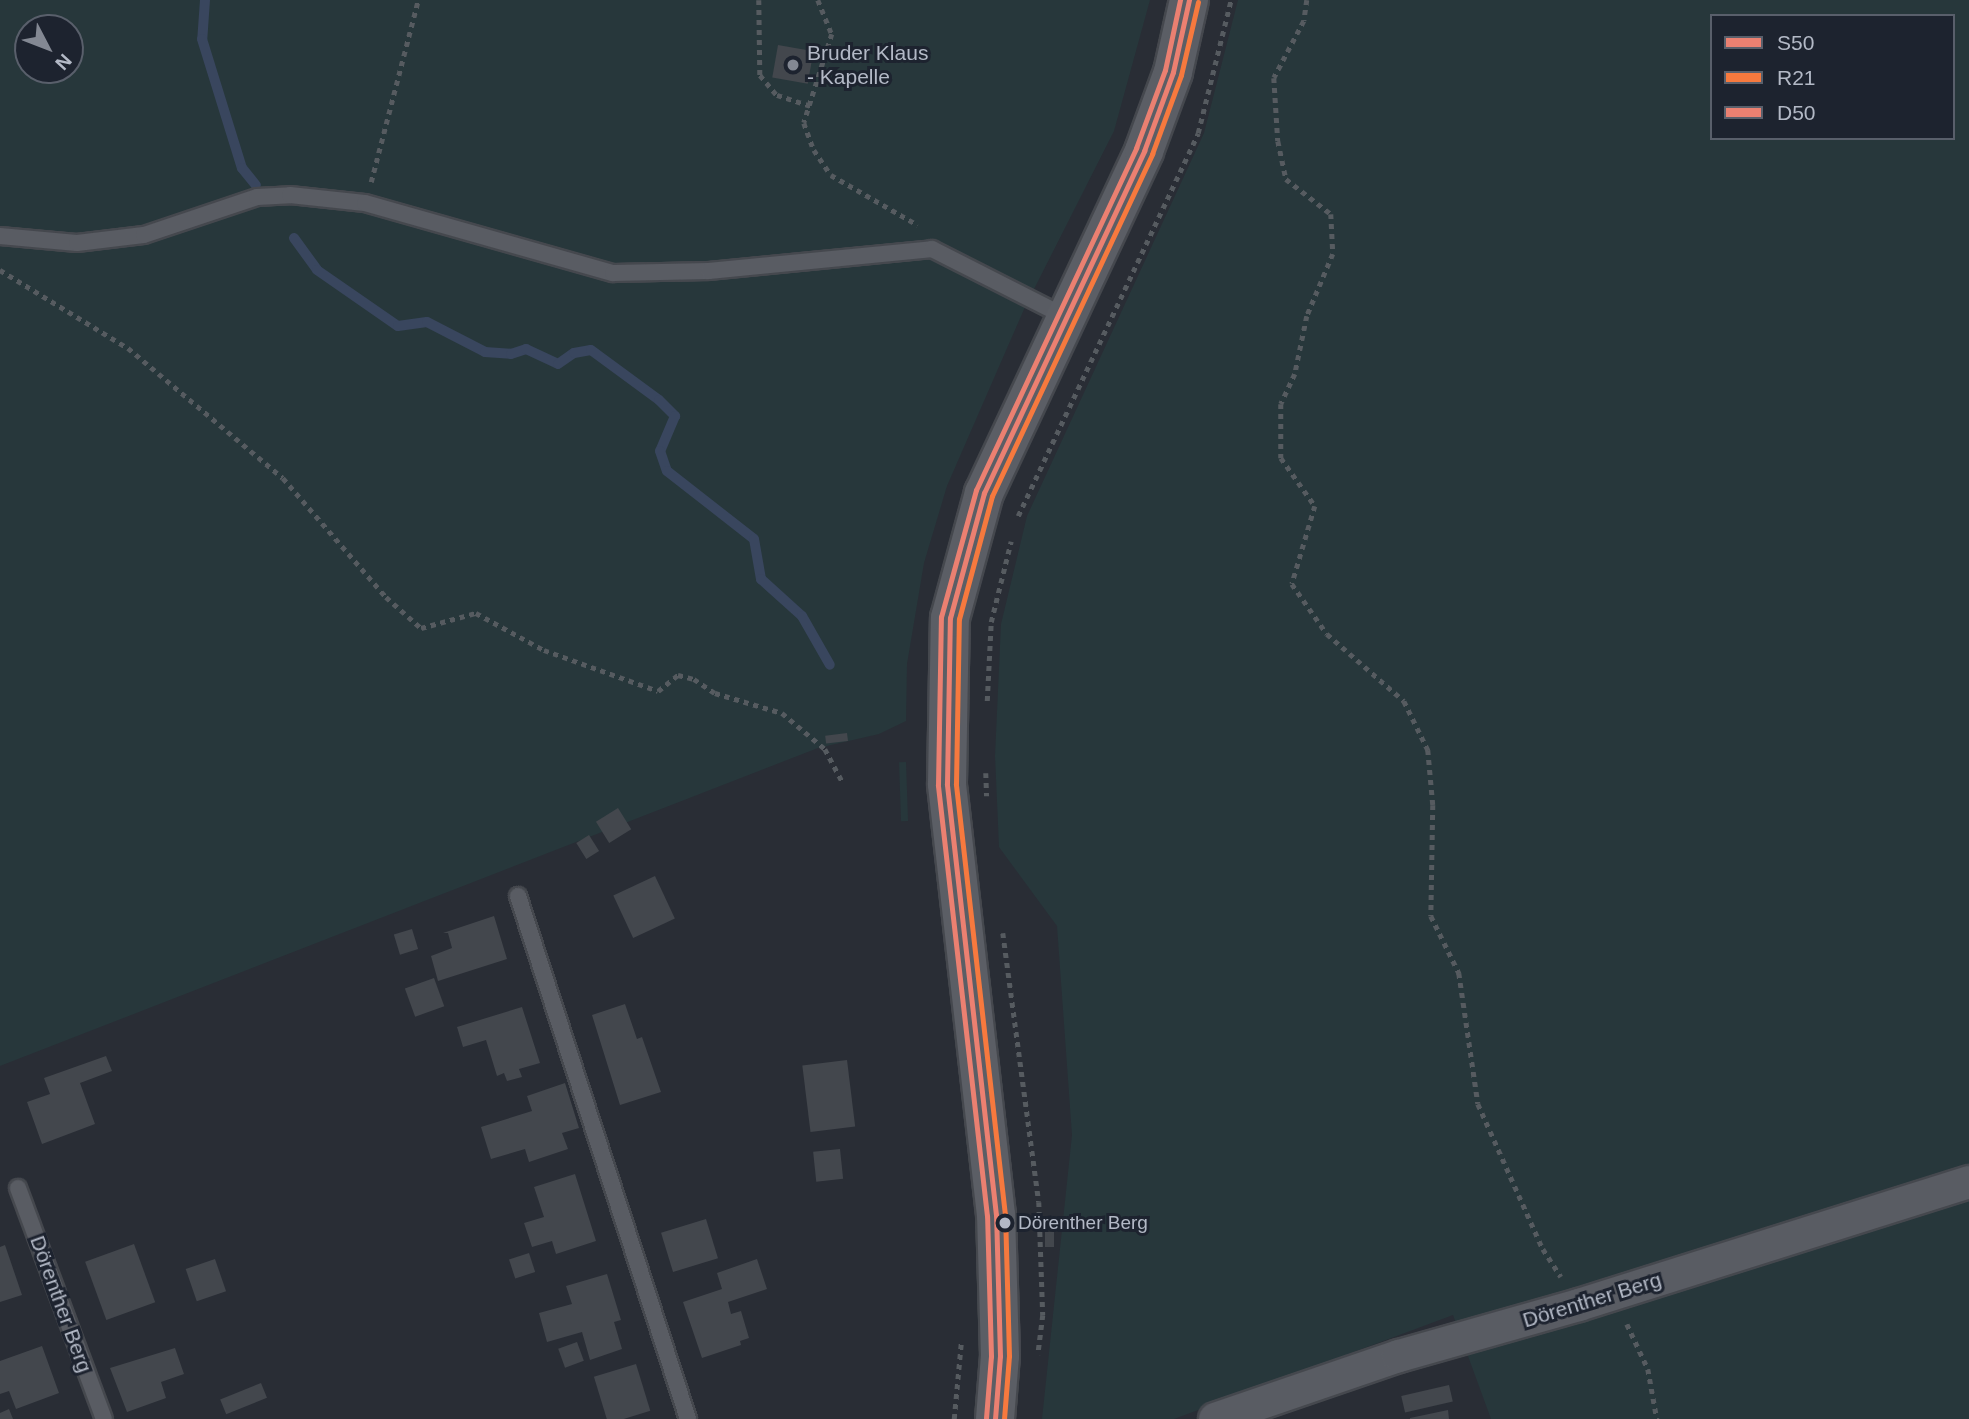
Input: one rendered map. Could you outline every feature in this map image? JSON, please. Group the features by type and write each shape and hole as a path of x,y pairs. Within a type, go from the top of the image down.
{"main road":[{"path":"995,1419 1000,1356 996,1215 947,784 950,618 984,493 1064,316 1144,151 1173,72 1189,0"}],"street":[{"name":"Dörenther Berg","path":"1215,1419 1399,1356 1579,1305 1969,1182"}],"lane":[{"path":"0,236 77,243 144,235 271,195 365,203 613,273 709,271 932,250 1064,316"},
{"path":"518,896 688,1419"},
{"name":"Dörenther Berg","path":"18,1188 104,1419"}],"path":[{"path":"365,203 418,0"},
{"path":"759,0 760,75 777,95 811,106"},
{"path":"818,0 832,34 804,124 814,150 831,175 921,227 932,250"},
{"path":"1015,525 1198,132 1231,0"},
{"path":"1307,0 1304,21 1274,78 1278,141 1286,179 1331,214 1333,254 1307,316 1295,374 1280,404 1281,458 1315,506 1292,584 1327,635 1404,701 1428,750 1434,846 1432,916 1459,973 1478,1104 1543,1249 1579,1305 1627,1323 1648,1369 1657,1419"},
{"path":"0,270 128,348 283,478 386,597 421,628 476,612 544,650 658,691 678,675 694,679 715,693 782,713 825,749 843,783"},
{"path":"987,703 991,622 1012,537"},
{"path":"986,770 988,807"},
{"path":"1002,925 1039,1202 1043,1315 1037,1367"}],"shaded area":[{"path":"0,0 1150,0 1114,131 1025,307 947,486 924,563 907,664 906,721 879,734 818,748 0,1066"},
{"path":"1238,0 1969,0 1969,1419 1491,1419 1453,1315 1174,1419 1042,1419 1072,1135 1057,926 999,847 995,756 1001,624 1027,516 1204,133"},
{"path":"899,762 906,762 908,821 901,821"}],"building":[{"name":"Bruder Klaus - Kapelle","path":"778,45 813,51 808,84 772,77"},
{"path":"847,733 848,741 826,744 825,736"},
{"path":"618,808 631,829 609,843 596,822"},
{"path":"589,835 599,851 586,859 576,843"},
{"path":"655,876 675,919 633,938 613,895"},
{"path":"494,916 507,959 438,981 431,956 452,948 448,933 443,933"},
{"path":"412,929 418,949 400,955 394,935"},
{"path":"434,978 444,1006 415,1017 405,989"},
{"path":"625,1004 637,1039 642,1037 661,1092 620,1105 592,1015"},
{"path":"522,1007 540,1063 519,1069 522,1077 507,1081 504,1073 497,1076 486,1040 463,1047 457,1027"},
{"path":"106,1056 112,1071 80,1083 95,1124 42,1144 27,1102 50,1094 44,1078"},
{"path":"847,1060 855,1127 811,1132 802,1065"},
{"path":"565,1083 579,1128 562,1133 568,1149 529,1162 525,1149 491,1159 481,1127 532,1111 527,1096"},
{"path":"840,1149 843,1179 816,1182 813,1152"},
{"path":"575,1174 596,1241 556,1254 552,1241 532,1247 524,1223 544,1217 534,1187"},
{"path":"706,1219 718,1258 673,1272 661,1233"},
{"path":"1045,1232 1054,1232 1054,1247 1045,1247"},
{"path":"134,1244 155,1302 106,1320 85,1262"},
{"path":"5,1245 22,1295 0,1302 0,1247"},
{"path":"529,1253 535,1272 515,1279 509,1259"},
{"path":"215,1259 226,1291 197,1301 186,1269"},
{"path":"757,1259 767,1289 728,1302 731,1314 741,1311 749,1338 740,1341 741,1345 702,1358 683,1302 722,1289 717,1273"},
{"path":"607,1274 621,1320 614,1322 622,1349 590,1360 582,1332 547,1342 539,1313 572,1304 566,1286"},
{"path":"577,1342 584,1361 565,1368 558,1349"},
{"path":"42,1346 59,1393 16,1409 9,1391 0,1394 0,1361"},
{"path":"175,1348 184,1374 161,1382 166,1398 127,1412 110,1368"},
{"path":"636,1364 650,1411 624,1419 607,1419 594,1377"},
{"path":"261,1383 267,1398 226,1414 220,1399"},
{"path":"1449,1385 1453,1402 1405,1413 1401,1396"},
{"path":"9,1409 13,1419 0,1419 0,1413"},
{"path":"1448,1410 1449,1419 1410,1419 1410,1418"}],"waterway":[{"path":"205,0 202,39 242,168 256,185"},
{"path":"294,238 317,270 398,326 427,322 485,352 511,354 526,349 558,364 574,353 591,350 659,400 675,416 660,451 667,471 754,539 761,579 802,616 830,665"}],"transit line":[{"name":"D50","path":"986,1418 991,1356 987,1216 938,785 941,617 976,490 1136,148 1165,70 1180,0"},
{"name":"S50","path":"995,1419 1000,1356 996,1215 947,784 950,618 984,493 1144,151 1173,72 1189,0"},
{"name":"R21","path":"1004,1419 1009,1356 1005,1215 956,784 959,619 992,496 1152,154 1181,75 1198,2"}],"place":[{"name":"Bruder Klaus - Kapelle","path":"793,65"},
{"name":"Dörenther Berg","path":"1005,1223"}]}
